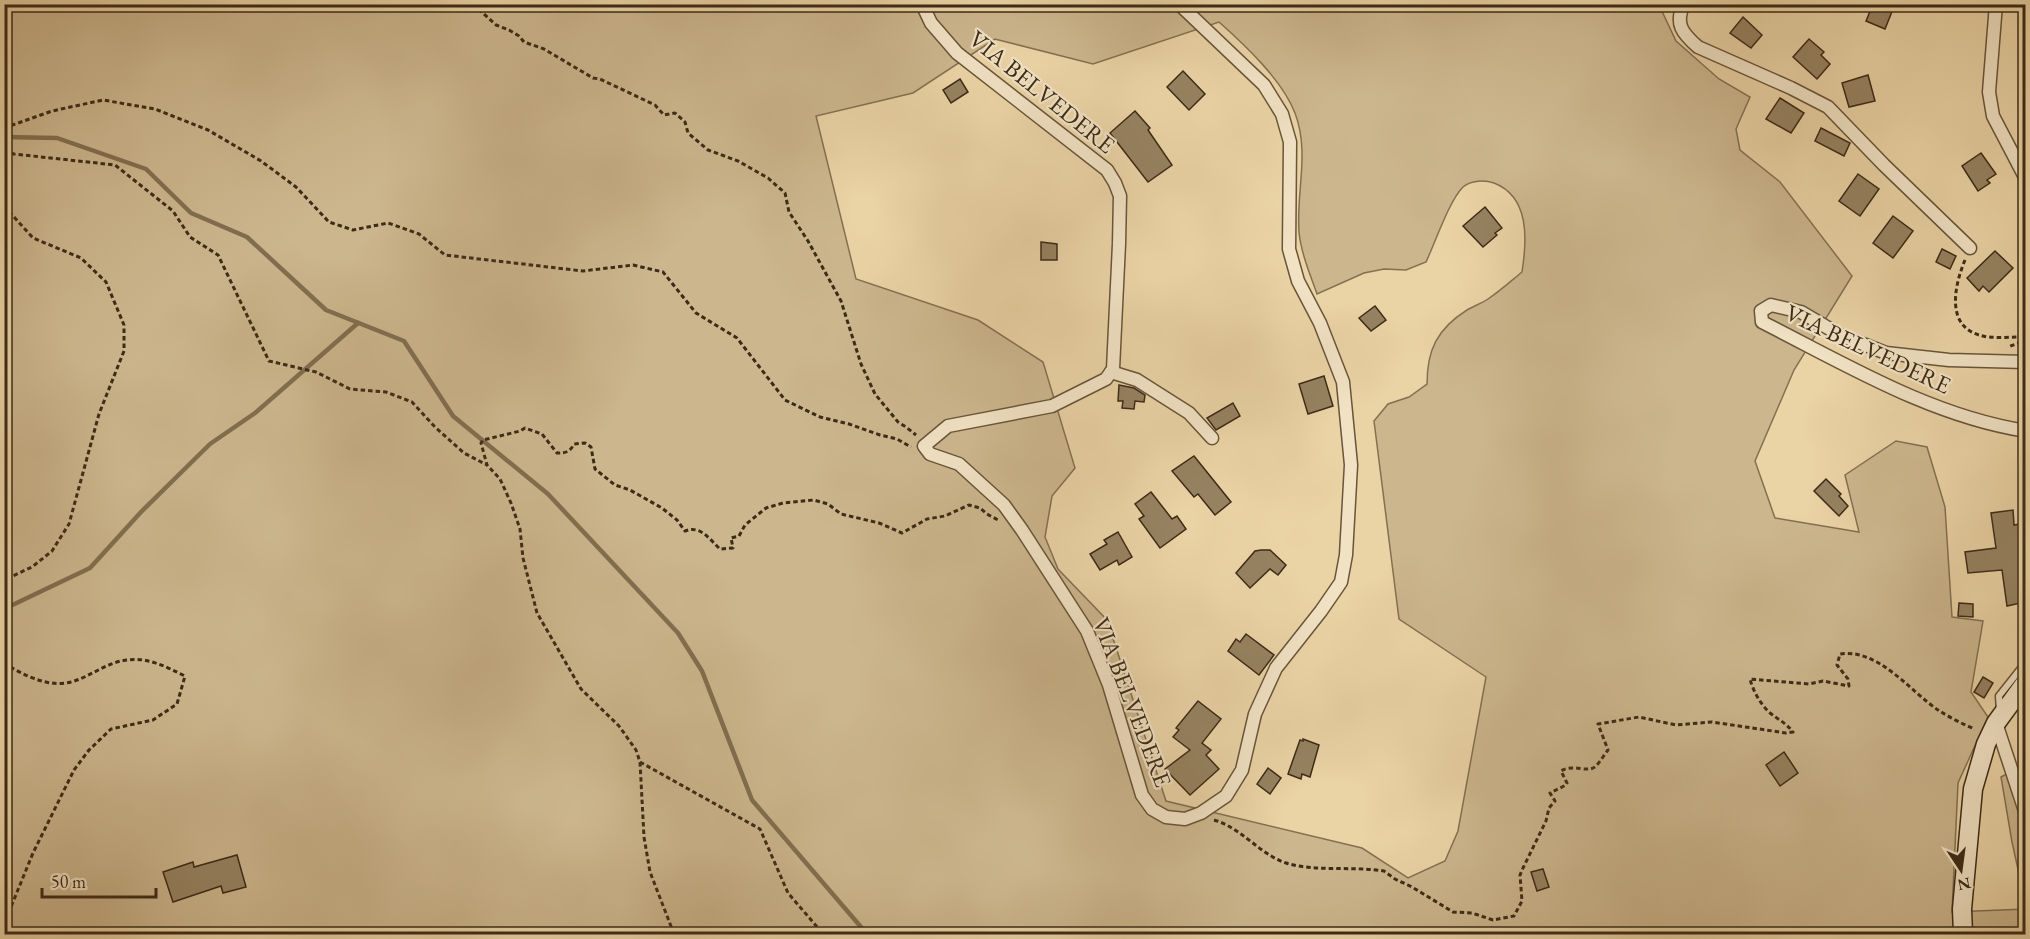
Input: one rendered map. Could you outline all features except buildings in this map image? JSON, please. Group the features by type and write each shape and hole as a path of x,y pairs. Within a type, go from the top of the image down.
{"street":[{"name":"VIA BELVEDERE","path":"922,4 931,23 957,53 1107,170 1115,183 1119,196 1119,244 1115,339 1111,372"},
{"name":"VIA BELVEDERE","path":"930,454 959,464 1004,505 1087,631 1108,685 1142,795 1152,809 1166,817 1185,819 1196,815 1226,796 1242,770 1255,714 1276,668 1341,582 1346,555 1351,465 1343,382 1320,323 1299,281 1289,249 1290,142 1282,114 1264,85 1179,4"},
{"path":"1684,4 1678,15 1680,25 1689,39 1698,47 1828,107 1970,248"},
{"path":"1689,4 1698,4"},
{"path":"1996,4 1990,68 1990,100 1993,116 2025,179"},
{"name":"VIA BELVEDERE","path":"2025,362 1949,360 1886,353 1840,335 1801,312 1771,304 1761,311 1762,322 1924,403 2008,429 2025,432"},
{"path":"930,454 924,446 948,426 1052,406 1106,379 1111,372 1137,380 1189,413 1212,438"},
{"path":"1963,934 1962,909 1973,789 1978,768 1996,724 2025,682"},
{"path":"1996,724 2025,814"}],"lane":[{"path":"1996,724 2000,696 2025,662"}],"path":[{"path":"473,4 496,26 509,30 524,42 544,49 593,78 600,78 655,105 664,115 675,114 685,122 688,133 708,150 738,161 768,178 785,193 789,212 841,301 861,364 875,394 898,422 906,427"},
{"path":"4,128 52,111 103,100 155,109 208,130 261,161 296,188 329,222 353,230 388,223 419,234 445,255 583,271 633,265 663,272 696,313 737,338 785,400 820,417 897,439 920,452 930,454"},
{"path":"4,151 115,165 173,211 190,237 218,255 269,361 316,372 350,388 386,392 412,402 464,453 487,465 500,479 520,529 523,558 537,613 581,688 619,726 636,750 640,762 644,837 650,873 674,934"},
{"path":"4,206 33,238 81,258 106,282 124,325 124,351 99,414 69,524 52,551 32,567 4,580"},
{"path":"1970,248 1958,277 1955,299 1957,315 1964,326 1982,336 2022,337 2021,342 2005,348"},
{"path":"487,465 483,440 525,428 542,434 557,453 566,453 571,450 573,444 585,443 591,447 595,469 615,485 653,501 677,520 685,531 692,529 702,531 720,549 733,548 731,538 739,536 745,525 766,508 783,503 821,502 828,504 841,514 879,523 902,533 927,519 945,516 969,505 980,508 1002,522 1012,516"},
{"path":"1196,815 1225,824 1268,856 1288,864 1384,871 1453,912 1472,913 1493,920 1514,916 1519,909 1522,902 1520,875 1546,821 1549,808 1555,801 1550,793 1567,783 1561,771 1571,767 1591,769 1608,750 1608,744 1598,724 1639,717 1676,725 1712,722 1786,733 1793,732 1785,722 1770,712 1752,689 1750,679 1809,684 1823,681 1850,686 1848,679 1837,665 1840,654 1846,653 1865,657 1888,669 1937,710 1970,727 1996,724"},
{"path":"4,663 19,672 45,682 70,682 127,660 152,661 185,676 177,704 153,720 111,729 89,750 74,770 33,853 16,901 4,924"},
{"path":"640,762 760,829 788,893 818,928 820,934"}],"shaded area":[{"path":"5,4 1659,5 1676,41 1719,79 1750,97 1736,129 1740,150 1780,182 1852,276 1794,370 1755,461 1775,518 1859,532 1845,475 1896,441 1927,447 1945,507 1952,617 1983,621 1971,692 1988,717 1958,783 1952,912 2026,909 2025,934 5,934","holes":["1219,22 1272,76 1295,113 1302,143 1299,232 1304,256 1317,294 1364,273 1384,269 1406,270 1426,262 1458,193 1470,183 1490,182 1506,190 1514,198 1523,221 1525,247 1522,272 1492,296 1467,310 1448,325 1436,341 1432,351 1427,384 1409,397 1388,404 1374,421 1399,619 1486,677 1458,831 1445,861 1408,878 1362,848 1166,801 1107,620 1058,569 1045,537 1052,496 1075,468 1043,362 978,320 856,279 816,116 913,93 995,39 1093,64"]},
{"path":"2025,759 2025,901 2001,777 2019,768"}],"waterway":[{"path":"4,137 57,138 146,169 191,213 247,237 326,310 404,341 453,416 548,494 678,633 702,671 752,800 867,934"},
{"path":"4,609 90,568 141,512 210,444 255,413 358,323"}]}
